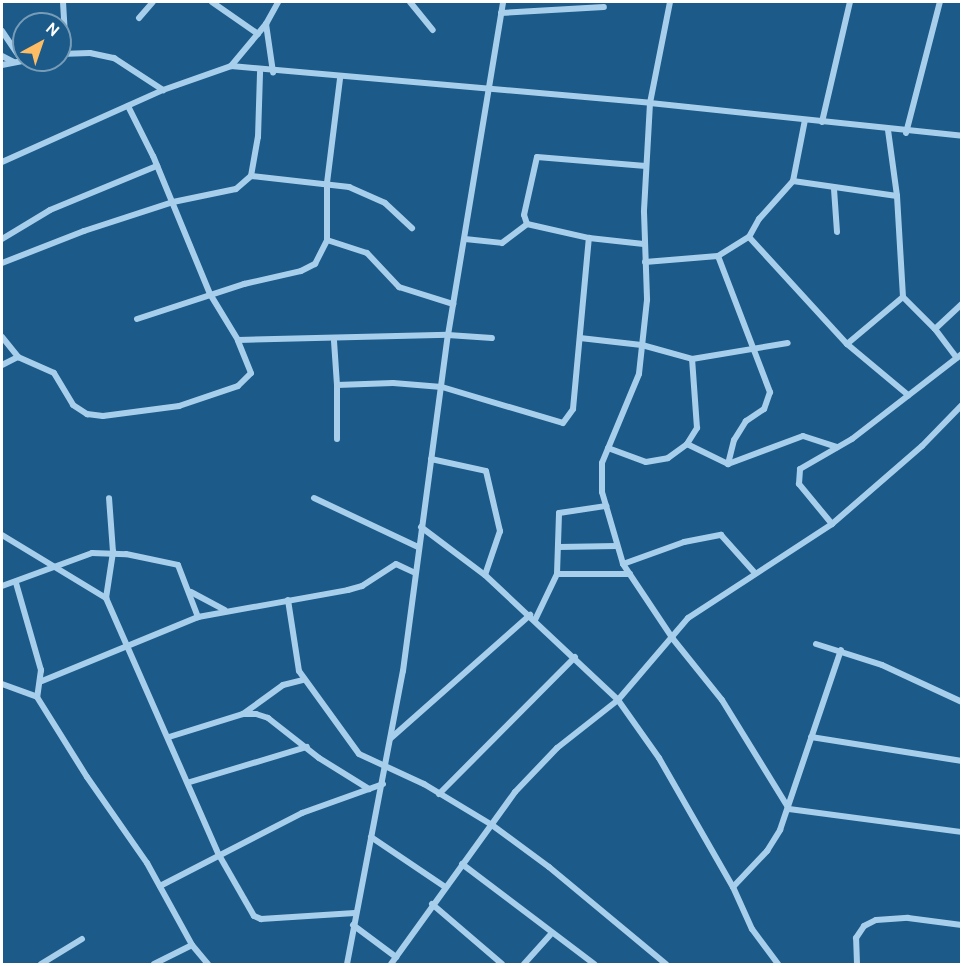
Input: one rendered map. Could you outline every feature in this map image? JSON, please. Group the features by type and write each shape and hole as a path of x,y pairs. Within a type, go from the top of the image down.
{"street":[{"path":"139,18 153,2"},
{"path":"212,2 258,34"},
{"path":"2,162 163,90 231,66 266,24 278,2"},
{"path":"410,2 433,30"},
{"path":"347,964 355,913 391,738 448,335 503,2"},
{"path":"670,2 650,103 644,244 647,300 642,345 632,399 602,462 606,506 623,564 673,639 722,700 789,809"},
{"path":"822,122 850,2"},
{"path":"906,133 940,2"},
{"path":"501,13 604,7"},
{"path":"266,24 273,72"},
{"path":"2,31 12,46"},
{"path":"72,53 90,52 114,58 163,90"},
{"path":"231,66 260,72 650,103 906,133 962,136"},
{"path":"2,263 84,231 173,202 236,189 250,176 258,137 260,72"},
{"path":"137,319 210,294 301,272 315,264 327,240 327,183 340,78"},
{"path":"2,337 18,357 54,373 73,405 87,414 103,416 179,406 238,386 251,373 238,340 210,294 173,202 128,106"},
{"path":"645,262 718,256 749,237 792,182 805,120"},
{"path":"832,524 797,476 800,468 837,447 959,356 903,297 897,196 888,130"},
{"path":"527,224 525,215 537,157 646,166"},
{"path":"2,239 50,210 157,166"},
{"path":"250,176 350,187 385,203 412,228"},
{"path":"792,182 897,196"},
{"path":"834,189 837,232"},
{"path":"465,239 501,243 527,224 589,238 644,244"},
{"path":"749,237 847,344 908,394"},
{"path":"337,385 393,383 442,387 563,423 573,409 589,238"},
{"path":"327,240 367,253 399,287 453,304"},
{"path":"718,256 770,393 769,402 746,421 734,440 728,464"},
{"path":"847,344 903,297"},
{"path":"935,329 962,304"},
{"path":"238,340 334,340 448,335 492,338"},
{"path":"580,338 642,345 692,359 788,343"},
{"path":"334,340 337,439"},
{"path":"2,364 18,357"},
{"path":"608,448 646,462 668,458 687,444 698,428 692,359"},
{"path":"391,964 432,904 535,768 618,700 673,639 688,618 706,602 832,524 922,446 962,405"},
{"path":"687,444 728,464 803,436 837,447"},
{"path":"431,459 486,471 500,531 485,575"},
{"path":"109,498 113,552 106,598 190,782 219,855 254,916 261,920 355,913"},
{"path":"314,498 418,547"},
{"path":"391,738 532,618 557,574 561,510 606,506"},
{"path":"421,527 485,575 575,657 618,700 659,758 733,887 752,929 778,964"},
{"path":"2,535 106,598"},
{"path":"623,564 684,542 721,535 754,572"},
{"path":"559,547 617,546"},
{"path":"2,586 16,583 54,565 92,553 113,552 178,565 191,592 198,617"},
{"path":"42,681 198,617 225,610 362,586 396,564 415,573"},
{"path":"557,574 630,574"},
{"path":"16,583 42,681 38,697"},
{"path":"191,592 225,610"},
{"path":"288,600 294,656 303,680 359,754 440,794 492,825 549,867 664,964"},
{"path":"816,644 841,650 962,702"},
{"path":"733,887 767,851 789,809 841,650"},
{"path":"440,794 575,657"},
{"path":"169,737 243,714 276,688 303,680"},
{"path":"2,684 38,697 160,886 192,945 208,964"},
{"path":"243,714 268,718 369,789"},
{"path":"811,737 962,761"},
{"path":"190,782 307,747"},
{"path":"160,886 302,813 383,784"},
{"path":"789,809 962,832"},
{"path":"371,837 445,887"},
{"path":"462,864 550,935 594,964"},
{"path":"432,904 502,964"},
{"path":"857,964 856,938 864,926 876,920 908,918 962,925"},
{"path":"353,926 396,957"},
{"path":"524,964 550,935"},
{"path":"41,964 82,939"},
{"path":"154,964 192,945"}]}
